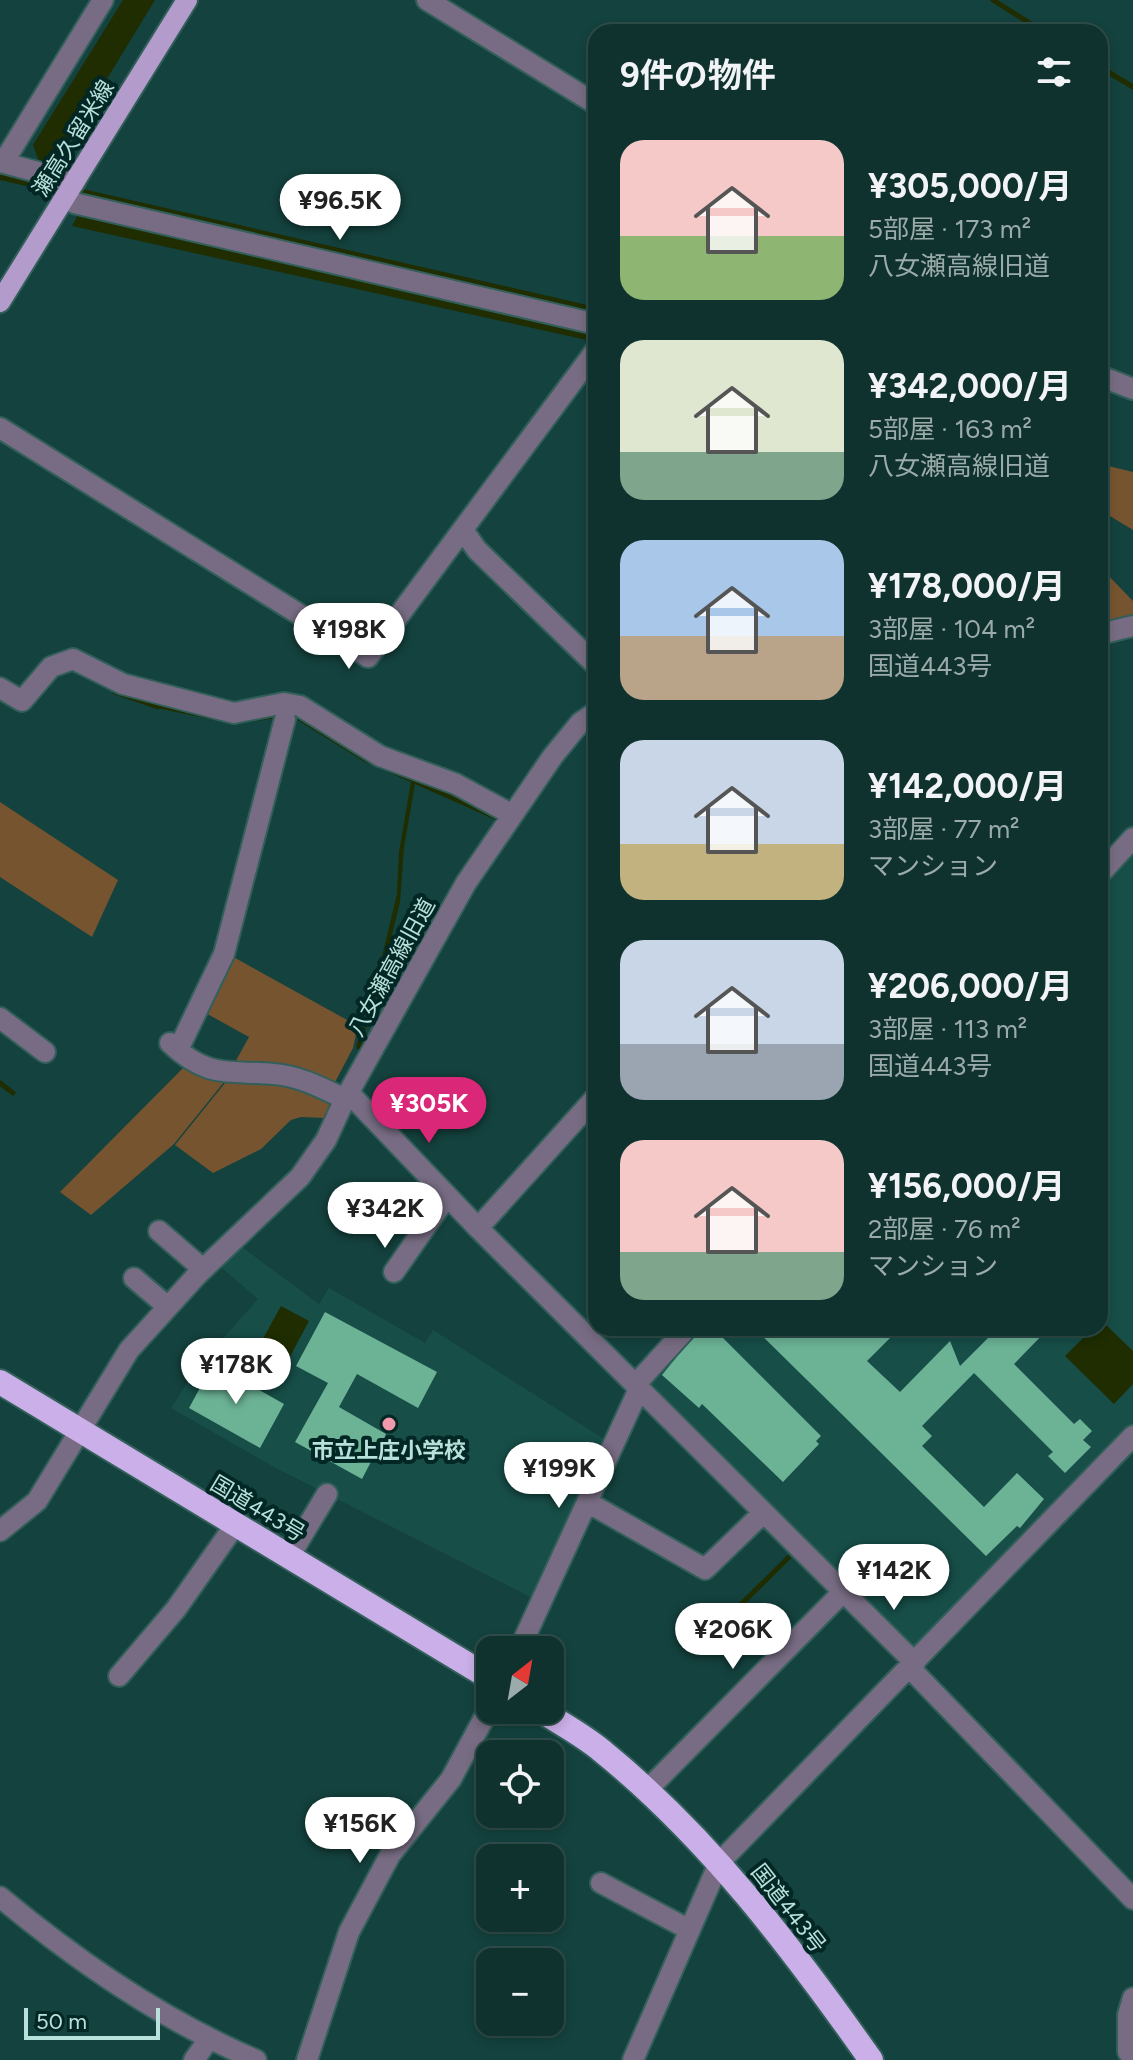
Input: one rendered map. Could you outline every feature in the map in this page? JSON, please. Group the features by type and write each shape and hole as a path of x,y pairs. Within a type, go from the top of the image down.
{"highway":[{"name":"国道443号","path":"0,1382 476,1670"},
{"name":"国道443号","path":"562,1724 599,1748 647,1790 719,1863 871,2060"}],"main road":[{"name":"瀬高久留米線","path":"0,302 71,195 187,0"}],"street":[{"path":"103,0 2,162 71,195 588,322"},
{"path":"427,0 588,99"},
{"path":"0,428 368,657 588,361"},
{"path":"1108,379 1133,389"},
{"path":"463,530 477,550 588,657"},
{"path":"1108,632 1133,626"},
{"path":"0,688 22,701 51,667 73,659 123,684 234,713 284,703 300,706 380,756 456,784 511,814"},
{"name":"八女瀬高線旧道","path":"0,1531 37,1501 82,1432 129,1350 203,1269 300,1177 326,1140 347,1096 466,883 553,756 588,718"},
{"path":"285,719 224,954 174,1047 207,1070 304,1079 347,1096 843,1592 1133,1899"},
{"path":"1108,865 1133,838"},
{"path":"0,1018 45,1052"},
{"path":"478,1228 588,1106"},
{"path":"394,1272 447,1196"},
{"path":"159,1231 203,1269"},
{"path":"134,1278 168,1307"},
{"path":"525,1636 637,1387 680,1336"},
{"path":"633,2060 719,1863 1133,1436"},
{"path":"289,1557 327,1494"},
{"path":"587,1502 705,1569 763,1513"},
{"path":"119,1676 176,1609 235,1525"},
{"path":"655,1782 843,1592"},
{"path":"307,2060 349,1932 390,1855 451,1779 481,1724"},
{"path":"601,1883 690,1930"},
{"path":"0,1897 55,1943 209,2039 256,2060"},
{"path":"1128,2052 1128,2015 1133,1998"},
{"path":"194,2060 209,2039"}],"shaded area":[{"path":"123,0 155,0 60,156 40,164 33,145"},
{"path":"0,170 588,305 588,316 0,180"},
{"path":"79,213 100,221 588,330 588,340 72,226"},
{"path":"1108,466 1133,472 1133,530 1108,515"},
{"path":"1108,575 1133,601 1133,617 1108,622"},
{"path":"153,704 237,721 277,713 295,714 392,772 456,795 500,818 498,821 415,784 404,847 400,902 373,1012 369,1011 397,894 399,852 411,782 365,762 291,716 234,724 152,707"},
{"path":"0,802 118,880 92,937 0,877"},
{"path":"1133,847 1133,1428 910,1652 642,1383 686,1336 1108,1336 1108,874"},
{"path":"228,954 358,1026 353,1048 334,1084 233,1066 249,1037 202,1011"},
{"path":"187,1064 200,1073 224,1082 174,1144 91,1215 60,1192"},
{"path":"238,1080 289,1082 332,1100 324,1118 291,1120 261,1149 213,1173 175,1145 225,1083"},
{"name":"市立上庄小学校","path":"239,1245 319,1304 329,1288 425,1343 433,1330 604,1439 534,1599 274,1467 171,1408 199,1365 258,1299 217,1264"},
{"path":"281,1306 309,1321 278,1379 249,1364"},
{"path":"1108,1327 1133,1351 1133,1384 1114,1404 1065,1356 1085,1336 1108,1336"}],"building":[{"path":"325,1312 437,1372 418,1408 357,1374 339,1407 390,1439 381,1455 374,1456 362,1479 295,1442 328,1383 296,1366"},
{"path":"694,1336 721,1336 821,1436 816,1441 819,1444 783,1482 702,1404 699,1408 662,1375"},
{"path":"762,1336 892,1336 867,1361 900,1392 950,1341 960,1366 990,1336 1041,1336 1014,1364 1074,1424 1080,1419 1092,1431 1083,1440 1091,1447 1065,1473 1048,1456 1053,1452 974,1373 922,1426 932,1436 922,1446 984,1507 1017,1473 1044,1499 1020,1528 1017,1526 986,1556"},
{"path":"213,1364 284,1404 260,1448 189,1408"}],"waterway":[{"path":"993,0 1031,24"},
{"path":"1108,72 1133,87"},
{"path":"115,692 158,707"},
{"path":"359,1047 363,1029"},
{"path":"0,1083 13,1093"},
{"path":"714,1631 788,1558"}],"place":[{"name":"市立上庄小学校","path":"389,1424"}]}
